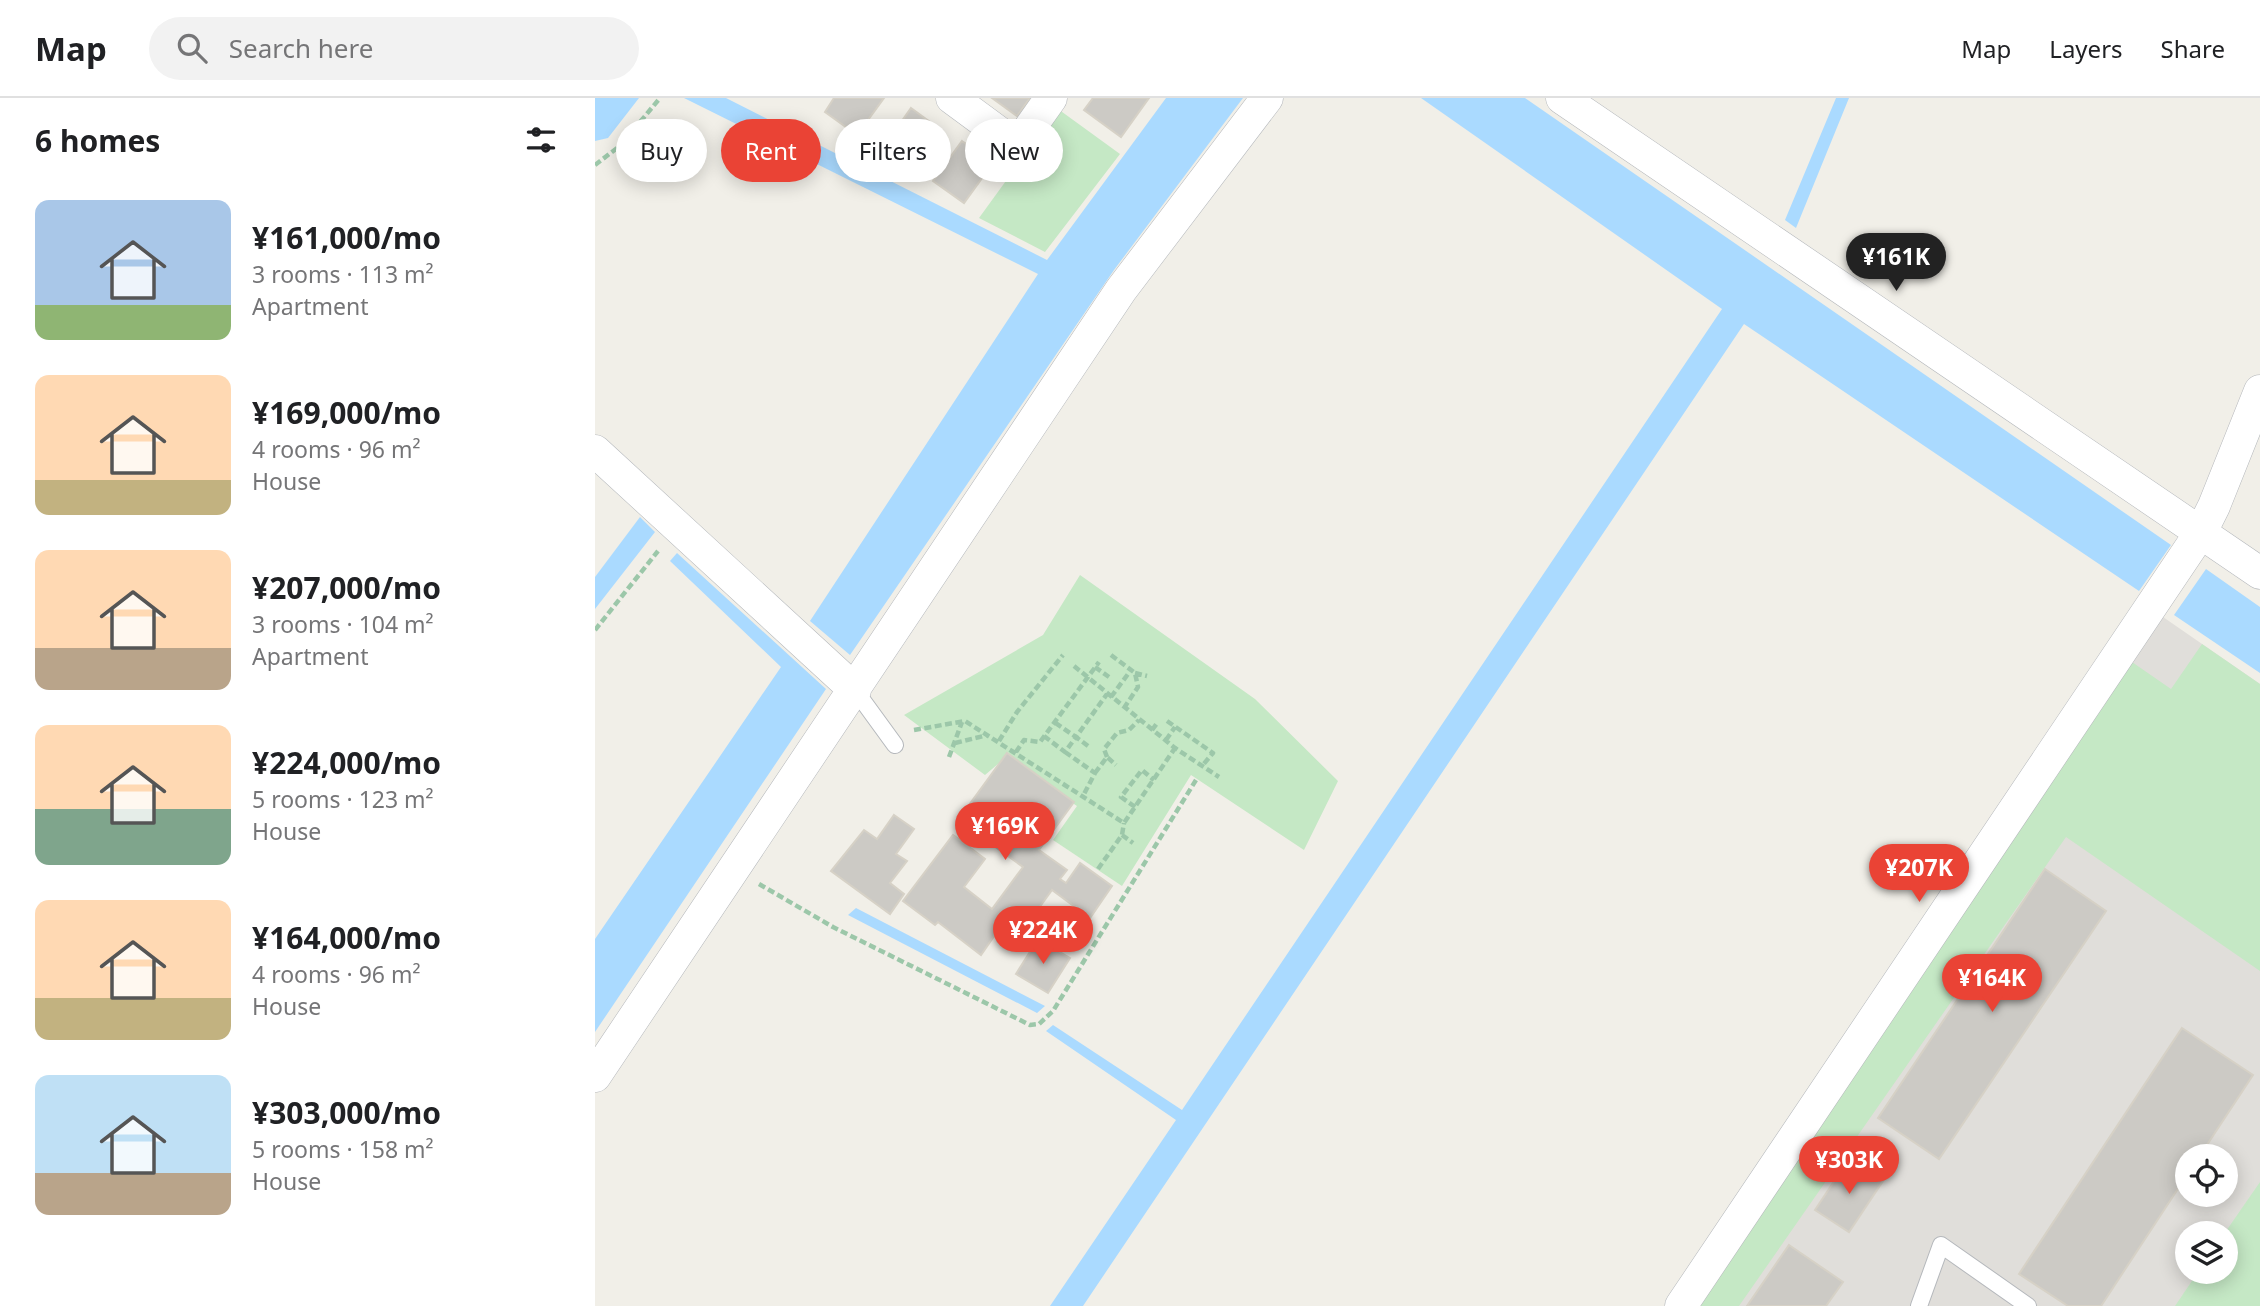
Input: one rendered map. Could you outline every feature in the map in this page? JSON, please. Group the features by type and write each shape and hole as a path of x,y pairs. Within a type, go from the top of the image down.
{"street":[{"path":"952,98 1017,146 1051,98"},
{"path":"595,1076 1121,290 1267,98"},
{"path":"1562,98 2260,573"},
{"path":"1681,1306 2201,532 2260,391"},
{"path":"595,450 855,690"}],"lane":[{"path":"855,690 890,740"},
{"path":"1919,1306 1941,1245 2028,1306"}],"path":[{"path":"595,164 621,145 660,98"},
{"path":"595,630 678,526"},
{"path":"999,741 1017,712 1063,655"},
{"path":"1111,655 1133,671 1147,676"},
{"path":"1016,752 1024,740 1039,742 1097,664 1109,677"},
{"path":"1074,666 1175,748 1219,777"},
{"path":"1065,752 1109,695 1133,671"},
{"path":"1124,708 1138,687 1133,671"},
{"path":"1116,765 1107,757 1104,749 1117,733 1129,730 1139,720"},
{"path":"890,740 963,722 990,735 1124,823"},
{"path":"949,757 963,722"},
{"path":"1054,722 1088,746"},
{"path":"1152,730 1158,722"},
{"path":"1167,722 1213,753 1202,766"},
{"path":"1166,741 1175,727"},
{"path":"954,743 990,735"},
{"path":"1044,736 1095,773"},
{"path":"1098,869 1122,835 1124,823 1175,748"},
{"path":"1083,796 1107,757"},
{"path":"1135,807 1121,797 1142,769 1154,780"},
{"path":"734,869 833,927 1030,1025 1038,1024 1053,1011 1196,780"},
{"path":"1122,835 1133,843"}],"shaded area":[{"path":"2163,617 2260,684 2260,1306 1697,1306"}],"green space":[{"path":"1058,109 1120,154 1045,252 979,218 1005,182 1063,182 1063,119 1051,119"},
{"path":"1080,575 1255,699 1338,781 1304,850 1191,775 1122,886 1053,840 1077,806 1005,758 985,775 904,715 1043,635"},
{"path":"2202,644 2260,684 2260,971 2066,837 1739,1306 1697,1306 2132,662 2171,689"},
{"path":"2260,1182 2260,1306 2175,1306 2190,1284 2238,1284 2238,1221 2233,1221"}],"water":[{"path":"595,98 639,98 623,119 616,119 616,128 608,138 595,141"},
{"path":"684,98 726,98 768,119 726,119"},
{"path":"1166,98 1243,98 1114,270 850,655 810,621 1038,274 853,182 892,182 1047,260"},
{"path":"1421,98 1525,98 2171,545 2139,591 1744,324 1083,1306 1050,1306 1176,1120 1046,1031 1053,1025 1182,1110 1722,309"},
{"path":"1836,98 1849,98 1796,228 1785,220"},
{"path":"821,146 835,153 835,173 821,166"},
{"path":"640,517 655,532 595,609 595,577"},
{"path":"677,553 826,689 595,1032 595,939 781,667 670,561"},
{"path":"2206,569 2260,607 2260,673 2174,615"},
{"path":"856,908 1045,1006 1037,1013 848,915"}],"building":[{"path":"834,98 884,98 869,119 835,119 825,112"},
{"path":"992,98 1030,98 1017,116"},
{"path":"1093,98 1149,98 1121,137 1084,110"},
{"path":"911,108 926,119 903,119"},
{"path":"962,141 965,143 965,182 979,182 964,203 934,182 951,182 951,156"},
{"path":"1007,753 1074,802 1039,850 1067,870 1060,879 1066,883 1080,863 1112,886 1090,918 1052,890 1013,944 997,932 981,955 938,922 935,925 903,901 953,835 985,859 964,887 992,909 1023,867 958,820"},
{"path":"894,815 914,829 896,854 907,861 890,883 904,894 890,914 831,871 864,830 877,839"},
{"path":"2045,869 2106,911 1939,1159 1878,1118"},
{"path":"1038,939 1070,958 1048,993 1016,974"},
{"path":"2182,1028 2253,1075 2208,1144 2175,1144 2175,1193 2101,1306 2068,1306 2019,1274"},
{"path":"1849,1159 1883,1181 1849,1232 1815,1210"},
{"path":"1789,1245 1843,1282 1826,1306 1747,1306"}]}
